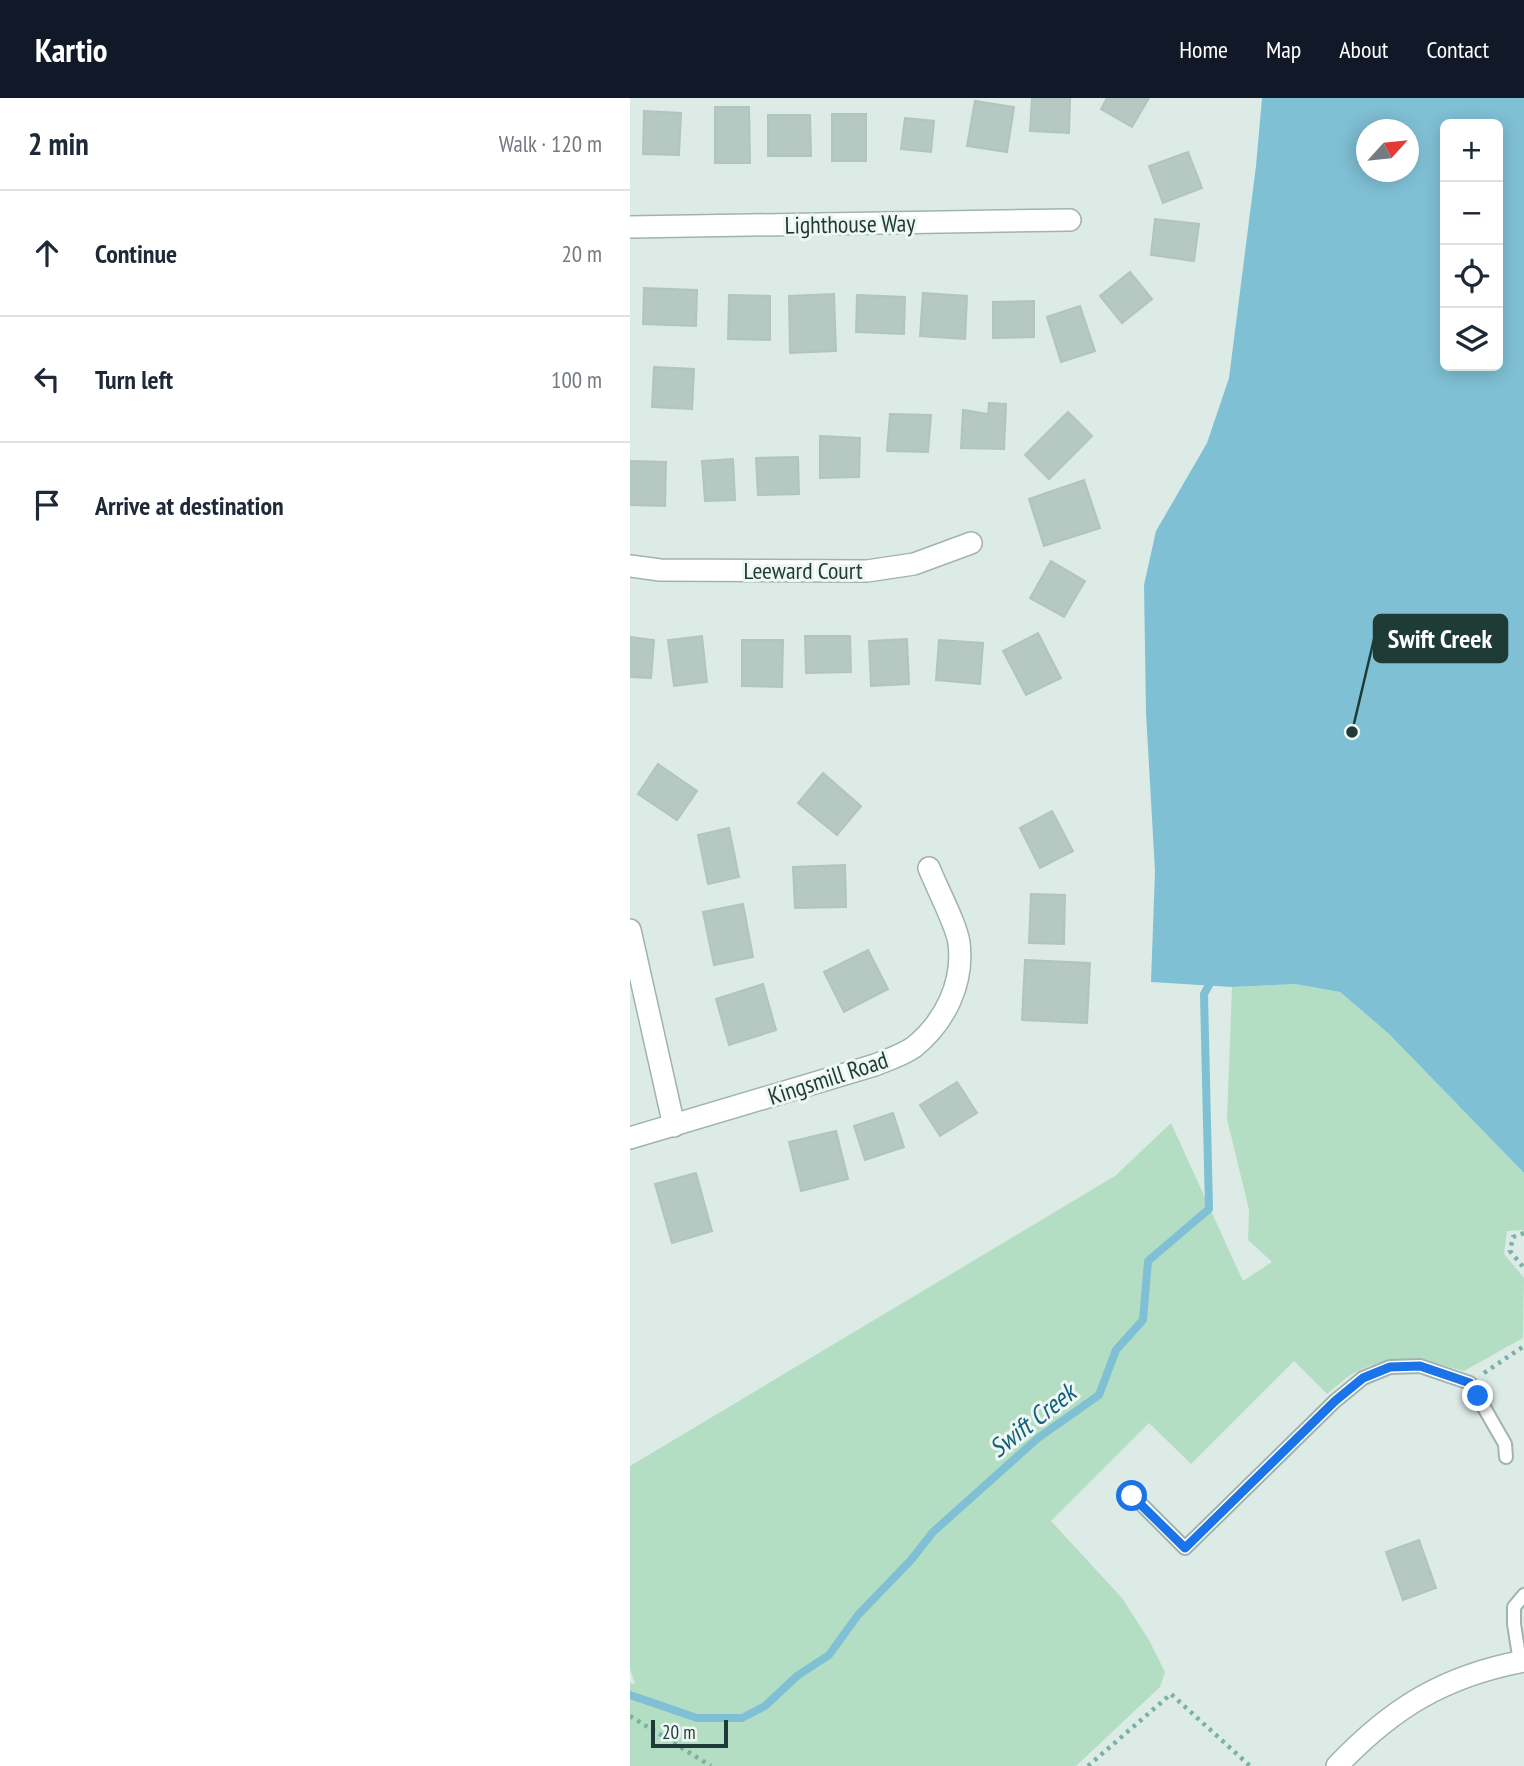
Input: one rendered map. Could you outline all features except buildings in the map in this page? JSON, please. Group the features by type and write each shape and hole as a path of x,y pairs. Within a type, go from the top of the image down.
{"street":[{"name":"Lighthouse Way","path":"630,228 1070,220"},
{"name":"Leeward Court","path":"630,566 660,570 867,571 914,564 971,543"},
{"name":"Kingsmill Road","path":"630,1138 875,1065 912,1048 934,1027 953,996 959,969 959,941 929,868"},
{"path":"630,930 674,1126"},
{"path":"1337,1766 1392,1715 1420,1697 1455,1679 1522,1662"}],"lane":[{"path":"1132,1496 1185,1548 1335,1401 1363,1378 1390,1367 1420,1366 1470,1383 1505,1444 1506,1458"},
{"path":"1522,1662 1514,1624 1514,1607 1524,1595"}],"path":[{"path":"1524,1233 1513,1237 1510,1251 1524,1268"},
{"path":"1491,1369 1524,1346"},
{"path":"1087,1766 1171,1694 1250,1766"},
{"path":"630,1716 711,1766"}],"green space":[{"path":"1295,984 1340,992 1389,1034 1524,1173 1524,1230 1507,1231 1504,1254 1524,1278 1523,1338 1464,1371 1411,1361 1371,1365 1346,1378 1327,1394 1294,1361 1191,1464 1149,1423 1051,1521 1122,1598 1149,1640 1165,1672 1160,1687 1076,1766 630,1766 630,1683 635,1684 630,1669 630,1466 1115,1176 1171,1123 1243,1281 1272,1262 1248,1240 1249,1210 1227,1119 1232,987"}],"water":[{"path":"1262,98 1524,98 1524,1173 1389,1034 1340,992 1295,984 1232,987 1151,982 1155,871 1146,713 1144,585 1156,531 1207,443 1229,378"}],"waterway":[{"name":"Swift Creek","path":"630,1695 697,1718 742,1718 765,1706 797,1676 829,1655 858,1615 911,1560 933,1532 1038,1438 1099,1395 1116,1350 1143,1320 1148,1261 1209,1209 1204,994 1213,978"}],"place":[{"name":"Swift Creek","path":"1352,732"}],"route":[{"path":"1132,1496 1185,1548 1335,1401 1363,1378 1390,1367 1420,1366 1470,1383 1478,1396"}]}
